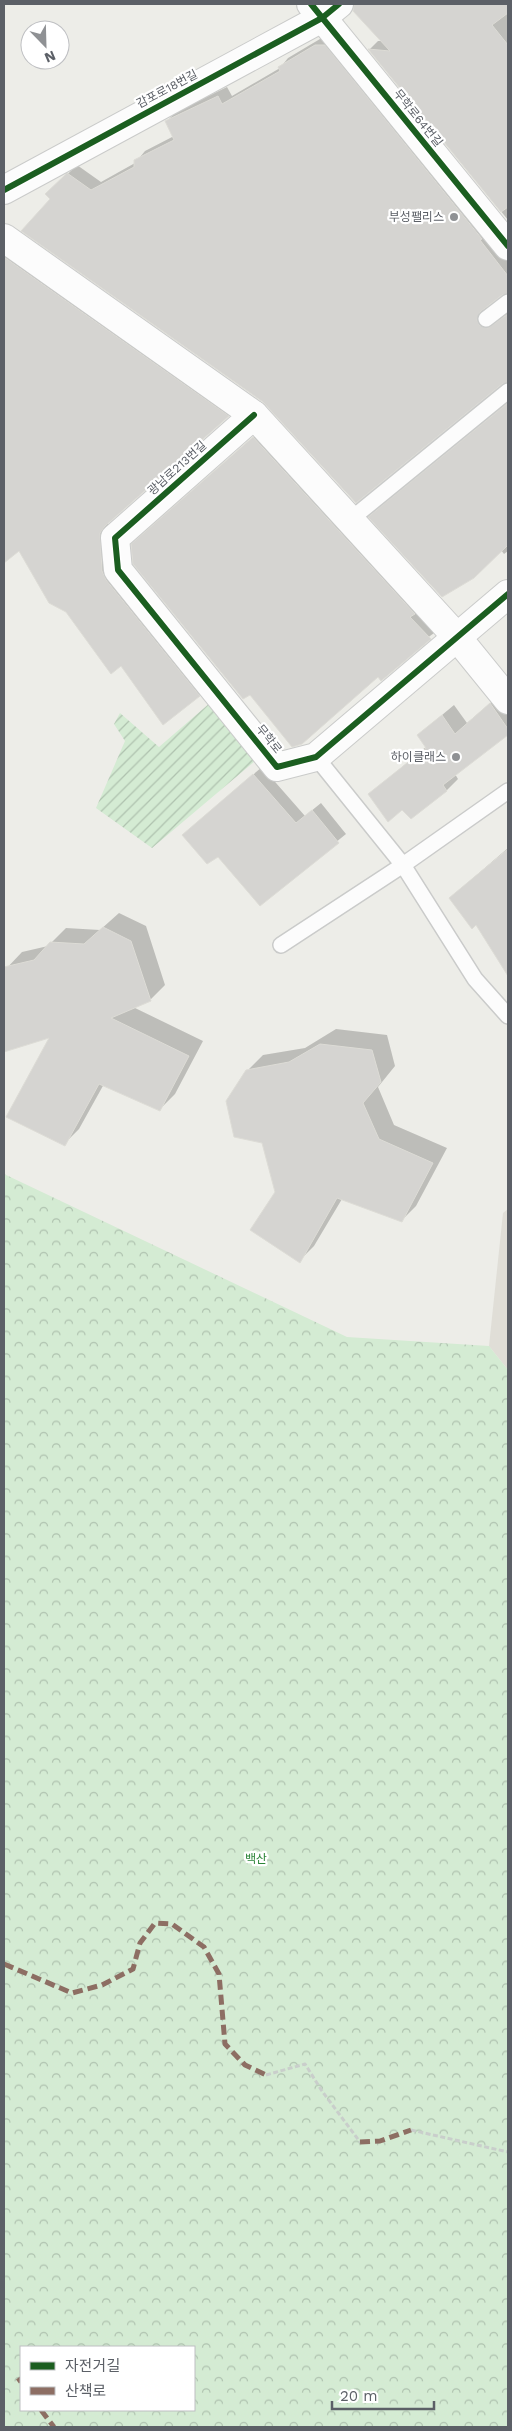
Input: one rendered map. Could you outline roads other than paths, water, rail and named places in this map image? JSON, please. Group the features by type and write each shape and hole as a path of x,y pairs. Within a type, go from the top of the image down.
{"street":[{"name":"감포로18번길","path":"4,190 324,8"},
{"name":"무학로64번길","path":"324,8 508,246"},
{"path":"4,238 254,415 456,636 508,700"},
{"name":"광남로213번길","path":"115,538 254,415"},
{"name":"무학로","path":"115,538 118,570 277,767 316,756 508,594"}],"lane":[{"path":"486,319 508,302"},
{"path":"350,520 508,391"},
{"path":"316,756 403,865 474,979 508,1016"},
{"path":"281,945 403,865 508,791"}],"place":[{"name":"부성팰리스","path":"454,217"},
{"name":"하이클래스","path":"456,757"}],"park label":[{"name":"백산","path":"256,1859"}]}
